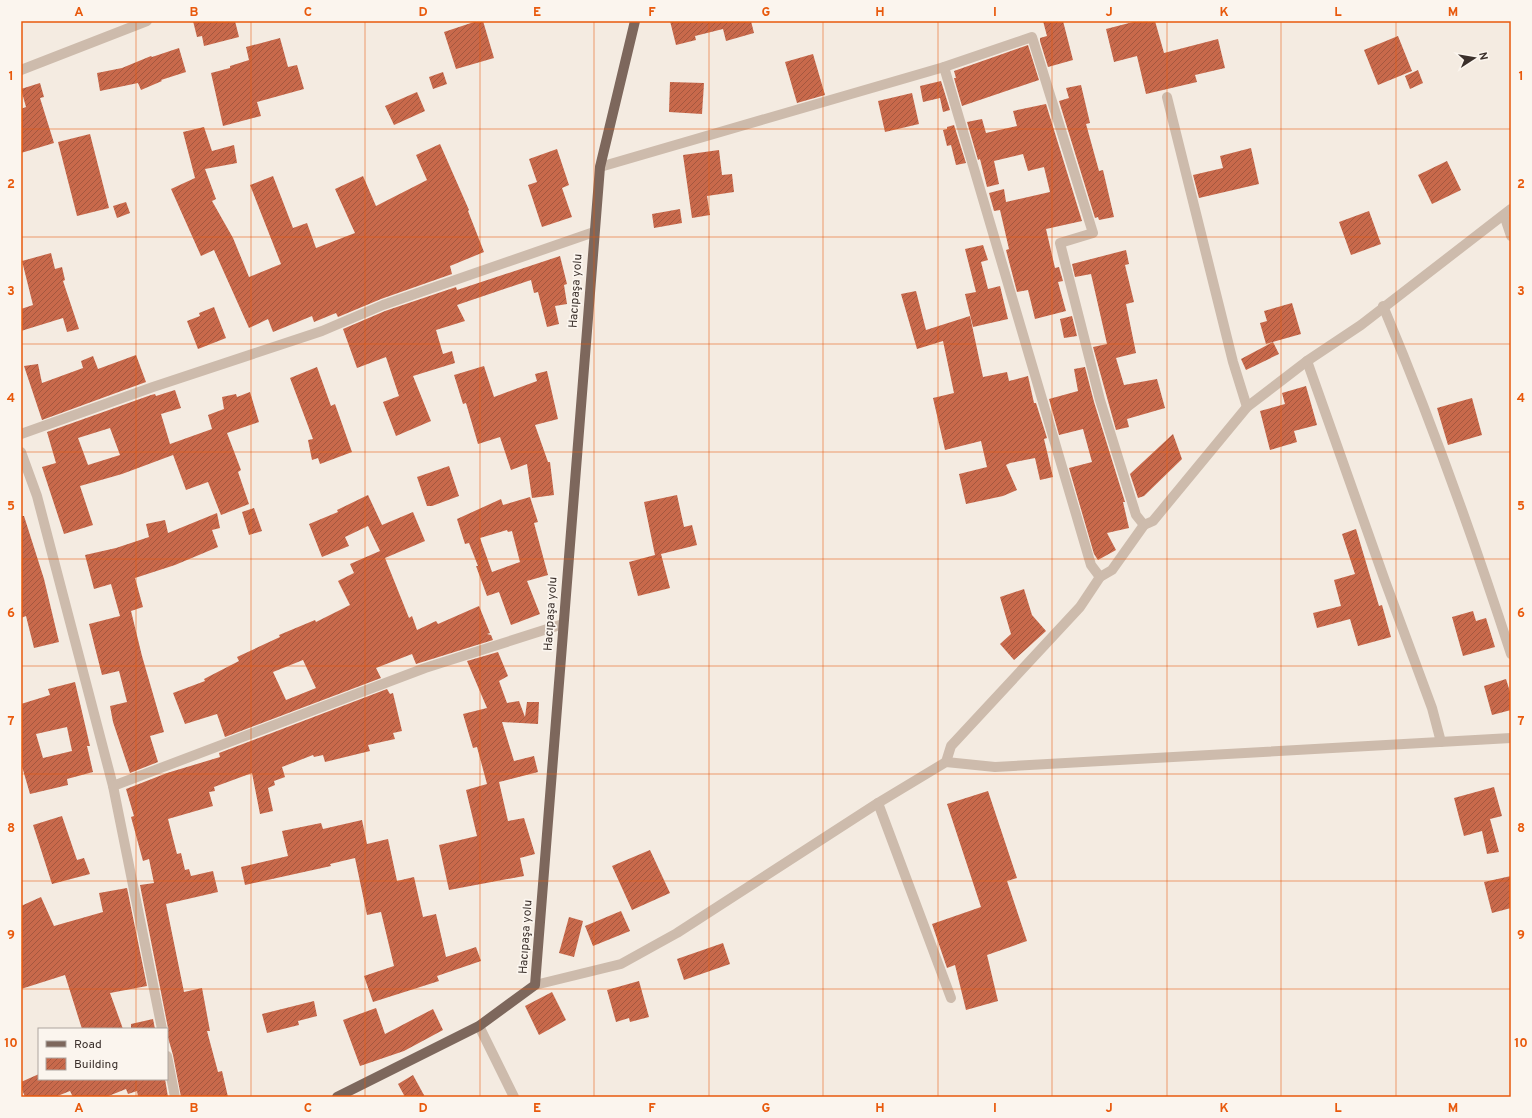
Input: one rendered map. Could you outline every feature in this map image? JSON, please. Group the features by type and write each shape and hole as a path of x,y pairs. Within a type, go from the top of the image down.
{"main road":[{"name":"Hacıpaşa yolu","path":"337,1097 479,1026 535,985 600,167 635,21"}],"street":[{"path":"21,70 147,21"},
{"path":"600,167 944,67 1032,37 1093,232 1060,243 1100,400 1136,514 1144,526"},
{"path":"944,67 1089,558 1100,577"},
{"path":"1168,97 1233,362 1247,407"},
{"path":"946,762 951,746 1080,607 1100,577 1112,570 1144,526 1153,521 1247,407 1307,361 1360,325 1508,212 1511,236"},
{"path":"21,434 153,387 322,331 384,305 594,232"},
{"path":"1383,306 1423,401 1491,591 1511,654"},
{"path":"1307,361 1432,708 1441,742"},
{"path":"21,452 37,496 113,786 162,1028"},
{"path":"113,786 425,668 563,624"},
{"path":"535,985 621,964 677,933 878,803 946,762 995,767 1511,738"},
{"path":"878,803 951,998"},
{"path":"479,1026 514,1097"},
{"path":"168,1061 175,1097"}],"building":[{"path":"193,21 235,21 239,37 204,46 202,36 197,37"},
{"path":"477,21 483,21 494,58 456,69 444,32"},
{"path":"670,21 751,21 754,33 726,41 723,29 695,36 696,40 676,45"},
{"path":"1043,21 1063,21 1073,60 1048,67 1040,41 1040,38 1047,36"},
{"path":"1137,21 1155,21 1164,53 1218,39 1225,68 1195,75 1197,82 1146,94 1137,56 1114,62 1106,29"},
{"path":"1398,36 1412,71 1378,85 1364,50"},
{"path":"280,38 288,67 297,65 304,89 257,102 261,116 223,126 211,73 230,68 230,66 249,60 246,47"},
{"path":"1028,45 1039,80 962,106 954,78 956,78 954,71"},
{"path":"179,48 186,72 161,80 162,81 141,90 138,83 100,91 97,73 122,68 151,56 152,57"},
{"path":"813,54 825,95 797,103 785,62"},
{"path":"1418,70 1423,83 1410,89 1405,76"},
{"path":"443,72 447,84 433,89 429,77"},
{"path":"941,81 950,110 943,112 940,98 923,102 920,86"},
{"path":"670,82 704,83 702,114 669,112"},
{"path":"40,83 44,97 40,98 54,143 21,153 21,109 26,107 21,89"},
{"path":"1081,85 1090,123 1086,124 1099,171 1103,170 1114,217 1099,220 1098,217 1095,218 1059,101 1069,98 1066,88"},
{"path":"417,92 425,111 394,125 385,106"},
{"path":"912,93 919,124 885,132 878,101"},
{"path":"1046,104 1082,221 1046,229 1055,268 1059,267 1063,281 1058,282 1066,311 1035,319 1028,290 1017,292 1006,250 1009,249 1000,210 994,211 989,193 1004,189 1006,202 1050,192 1044,167 1028,171 1023,154 994,161 999,184 987,187 980,159 978,160 967,122 982,119 986,133 1017,126 1013,111"},
{"path":"954,125 966,163 956,165 951,145 947,146 943,130"},
{"path":"204,127 212,151 234,145 237,163 205,169 216,199 212,201 233,238 249,277 281,264 250,185 273,176 293,228 307,223 316,248 355,233 335,189 363,176 376,206 427,180 416,155 440,144 469,210 468,211 484,252 450,266 452,274 381,299 338,317 336,313 314,322 312,316 273,332 268,319 249,328 214,250 201,256 171,189 195,178 183,132"},
{"path":"90,134 109,208 77,216 58,142"},
{"path":"1251,148 1259,184 1199,198 1193,175 1223,168 1220,156"},
{"path":"557,149 569,185 562,188 572,217 542,227 528,185 537,182 529,159"},
{"path":"719,150 722,175 732,174 734,192 707,196 710,215 692,218 683,155"},
{"path":"1447,161 1461,190 1432,204 1418,175"},
{"path":"126,202 130,213 117,218 113,206"},
{"path":"680,209 682,223 654,228 652,214"},
{"path":"1369,211 1381,244 1351,255 1339,222"},
{"path":"983,245 988,260 981,262 988,289 1000,286 1008,319 973,327 965,294 976,292 965,249"},
{"path":"1126,250 1129,264 1125,265 1134,302 1126,304 1136,353 1116,358 1124,385 1157,379 1165,408 1127,419 1129,427 1116,430 1093,347 1107,344 1091,274 1075,277 1072,264"},
{"path":"51,253 55,269 62,267 65,280 63,281 79,329 67,332 63,318 21,331 21,309 33,305 22,261"},
{"path":"560,256 567,284 564,285 567,304 555,306 559,324 547,327 538,292 534,293 531,280 457,305 465,321 436,330 443,354 452,351 455,363 413,376 431,421 396,436 383,402 399,396 386,357 357,368 343,329 385,311 456,287 457,290"},
{"path":"916,291 926,330 970,316 983,377 1007,372 1009,381 1028,376 1034,403 1036,403 1047,438 1044,439 1053,477 1040,480 1035,458 1010,463 1006,465 1017,490 1003,496 966,504 959,474 987,467 981,441 945,450 933,398 954,393 943,341 917,349 901,294"},
{"path":"1292,303 1301,334 1266,344 1260,323 1267,321 1264,311"},
{"path":"214,307 226,338 198,349 187,321 200,316 199,313"},
{"path":"1072,316 1077,336 1064,338 1060,319"},
{"path":"1273,342 1279,354 1246,370 1241,359"},
{"path":"136,355 146,382 42,420 24,366 38,364 42,383 83,368 81,361 93,356 98,369"},
{"path":"484,366 494,397 537,381 535,374 547,371 558,419 535,425 548,462 550,462 554,495 532,498 527,464 511,470 500,437 478,444 466,403 463,404 454,375"},
{"path":"317,367 331,406 335,404 352,452 320,464 318,458 312,460 308,440 313,439 290,378"},
{"path":"1085,367 1094,402 1125,502 1123,502 1129,528 1107,533 1116,550 1098,560 1094,554 1069,468 1092,462 1083,429 1059,435 1049,399 1078,391 1074,369"},
{"path":"1306,386 1317,425 1294,431 1297,442 1270,450 1260,411 1285,404 1282,393"},
{"path":"175,390 181,408 161,414 170,444 212,429 208,415 224,409 222,397 236,394 237,397 250,392 259,422 227,433 241,470 238,472 249,504 221,515 208,482 186,490 172,452 173,455 122,474 80,486 93,525 64,534 42,467 56,463 47,432 151,395 155,394 156,396","holes":["110,428 120,455 88,465 78,438"]},
{"path":"1472,398 1482,435 1448,445 1437,408"},
{"path":"1173,434 1182,459 1144,496 1138,498 1130,474"},
{"path":"449,466 459,496 432,506 427,506 417,477"},
{"path":"368,495 382,525 413,512 425,541 385,558 409,618 412,616 417,630 436,621 438,624 479,606 490,633 487,634 491,635 493,640 416,664 412,654 376,668 381,678 225,737 217,714 185,724 173,693 205,681 204,679 239,661 237,657 280,637 279,635 315,620 316,622 350,605 338,581 354,573 350,564 380,551 368,526 345,537 349,546 322,557 309,524 338,512 337,510","holes":["303,660 316,688 286,700 273,672"]},
{"path":"677,495 684,527 692,525 697,545 661,554 670,588 638,596 629,562 655,555 644,502"},
{"path":"530,497 538,522 534,523 548,575 527,581 540,614 511,625 499,592 487,596 476,566 478,566 469,543 465,544 457,519 501,499 503,505","holes":["507,530 508,532 512,531 520,562 492,572 480,538"]},
{"path":"254,508 262,531 249,535 242,512"},
{"path":"217,513 220,528 212,530 218,547 175,565 135,578 143,607 131,611 142,656 164,732 150,736 158,762 130,773 113,722 110,706 127,702 119,671 102,675 89,624 120,616 111,584 94,589 85,555 116,548 149,537 146,524 165,520 168,533"},
{"path":"21,516 24,516 44,579 59,642 34,648 26,616 21,618"},
{"path":"1356,529 1379,606 1382,605 1391,637 1358,646 1350,619 1317,628 1313,613 1341,606 1334,580 1355,574 1342,534"},
{"path":"1024,589 1032,615 1046,631 1014,660 1000,644 1011,634 1000,597"},
{"path":"1473,611 1476,621 1486,618 1495,647 1463,656 1452,617"},
{"path":"498,652 508,676 499,681 507,703 519,701 525,717 527,702 539,702 538,724 502,722 514,761 534,756 538,772 499,782 508,821 524,818 535,854 520,858 524,876 449,890 439,845 477,836 466,790 487,784 477,747 473,748 463,714 487,708 467,661"},
{"path":"1506,679 1511,695 1511,710 1492,715 1484,686"},
{"path":"75,682 90,746 87,746 93,772 67,779 68,785 30,794 21,763 21,704 50,695 48,689","holes":["67,727 72,751 43,758 36,734"]},
{"path":"387,689 390,694 393,693 402,731 393,733 395,739 368,745 370,751 325,762 323,755 314,757 313,755 282,767 285,777 274,781 275,785 268,788 273,811 260,814 252,773 214,787 215,791 209,792 213,806 168,819 177,854 181,853 185,870 189,869 191,876 213,871 218,892 166,904 184,992 202,988 210,1031 207,1031 218,1072 222,1071 228,1097 181,1097 168,1038 168,1028 140,885 154,883 149,859 143,861 131,817 134,816 126,789 167,773 220,757 219,753"},
{"path":"1494,787 1502,816 1490,819 1499,852 1487,854 1482,831 1464,836 1454,798"},
{"path":"988,791 1017,878 1007,881 1027,941 987,955 998,1001 966,1010 955,965 947,968 932,924 981,907 947,804"},
{"path":"62,816 77,860 84,858 90,874 52,884 33,825"},
{"path":"362,820 367,844 388,839 397,881 414,877 423,917 436,914 446,957 476,947 481,961 437,976 439,981 373,1002 364,976 394,966 381,912 367,915 355,858 330,864 331,866 245,885 241,867 288,856 282,831 321,823 323,829"},
{"path":"650,850 670,893 632,910 612,866"},
{"path":"1511,876 1511,908 1492,913 1484,882"},
{"path":"127,888 147,986 110,993 123,1028 82,1028 65,975 21,989 21,906 41,897 54,926 103,912 99,893"},
{"path":"621,911 630,931 593,946 585,926"},
{"path":"569,917 583,921 574,957 559,953"},
{"path":"723,943 730,964 684,980 677,959"},
{"path":"639,981 649,1017 630,1022 629,1018 616,1022 607,990"},
{"path":"552,992 566,1020 539,1035 525,1006"},
{"path":"314,1001 317,1016 298,1021 299,1025 267,1033 262,1014"},
{"path":"376,1008 385,1034 433,1009 443,1030 404,1051 360,1066 343,1020"},
{"path":"153,1019 155,1028 131,1028 131,1024"},
{"path":"38,1074 38,1080 165,1080 168,1097 138,1097 137,1091 128,1094 126,1089 106,1097 73,1097 70,1091 55,1097 25,1097 21,1087 21,1082"},
{"path":"413,1075 425,1097 405,1097 398,1084"}]}
